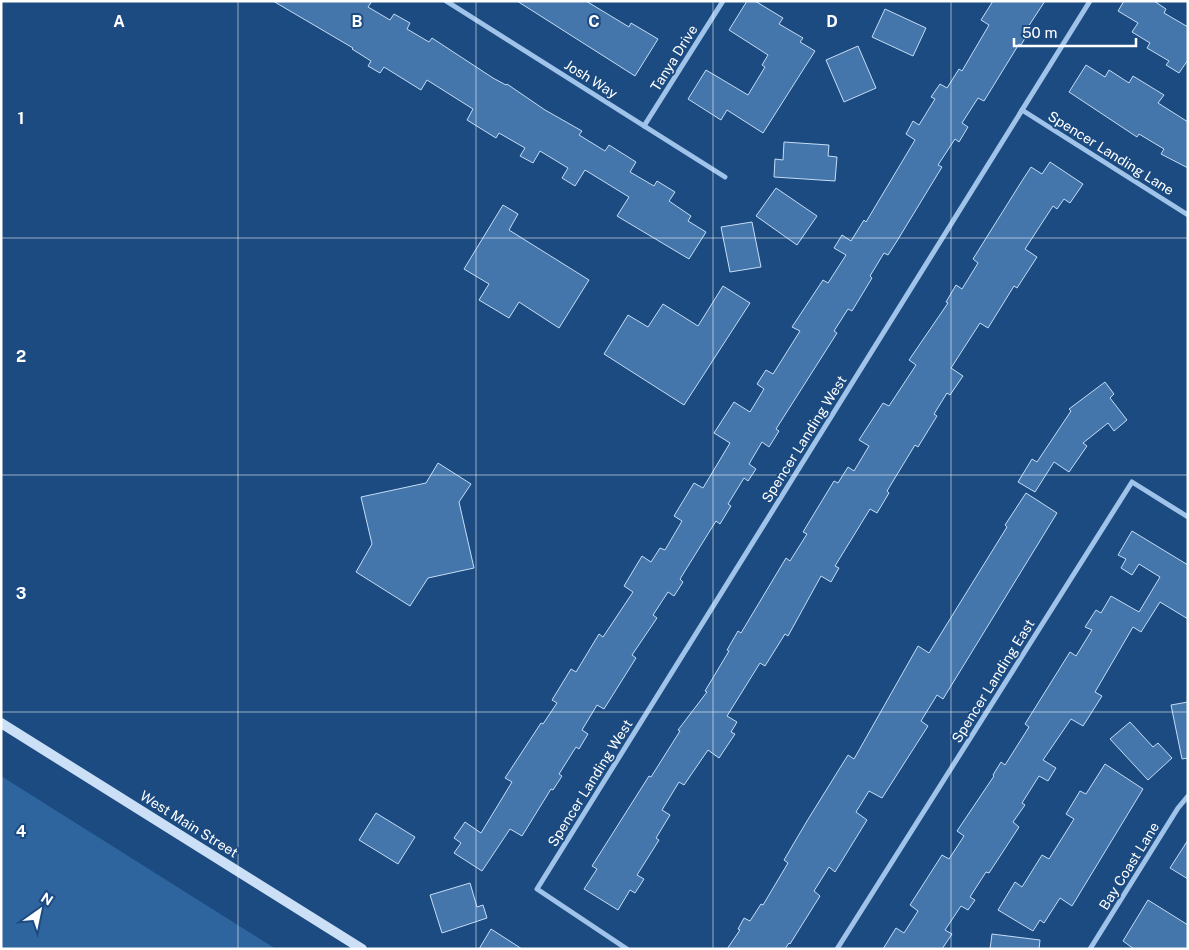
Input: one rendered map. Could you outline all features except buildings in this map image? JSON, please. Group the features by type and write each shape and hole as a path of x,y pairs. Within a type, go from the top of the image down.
{"main road":[{"name":"West Main Street","path":"1,723 362,949"}],"street":[{"name":"Josh Way","path":"446,1 456,4 725,177"},
{"name":"Tanya Drive","path":"644,126 723,1"},
{"name":"Spencer Landing West","path":"628,949 537,889 1090,1"},
{"name":"Spencer Landing Lane","path":"1022,110 1188,215"},
{"name":"Spencer Landing East","path":"837,949 1132,482 1188,517"},
{"name":"Bay Coast Lane","path":"1090,949 1178,808 1188,796"}],"shaded area":[{"path":"1,776 276,949 1,949"}]}
